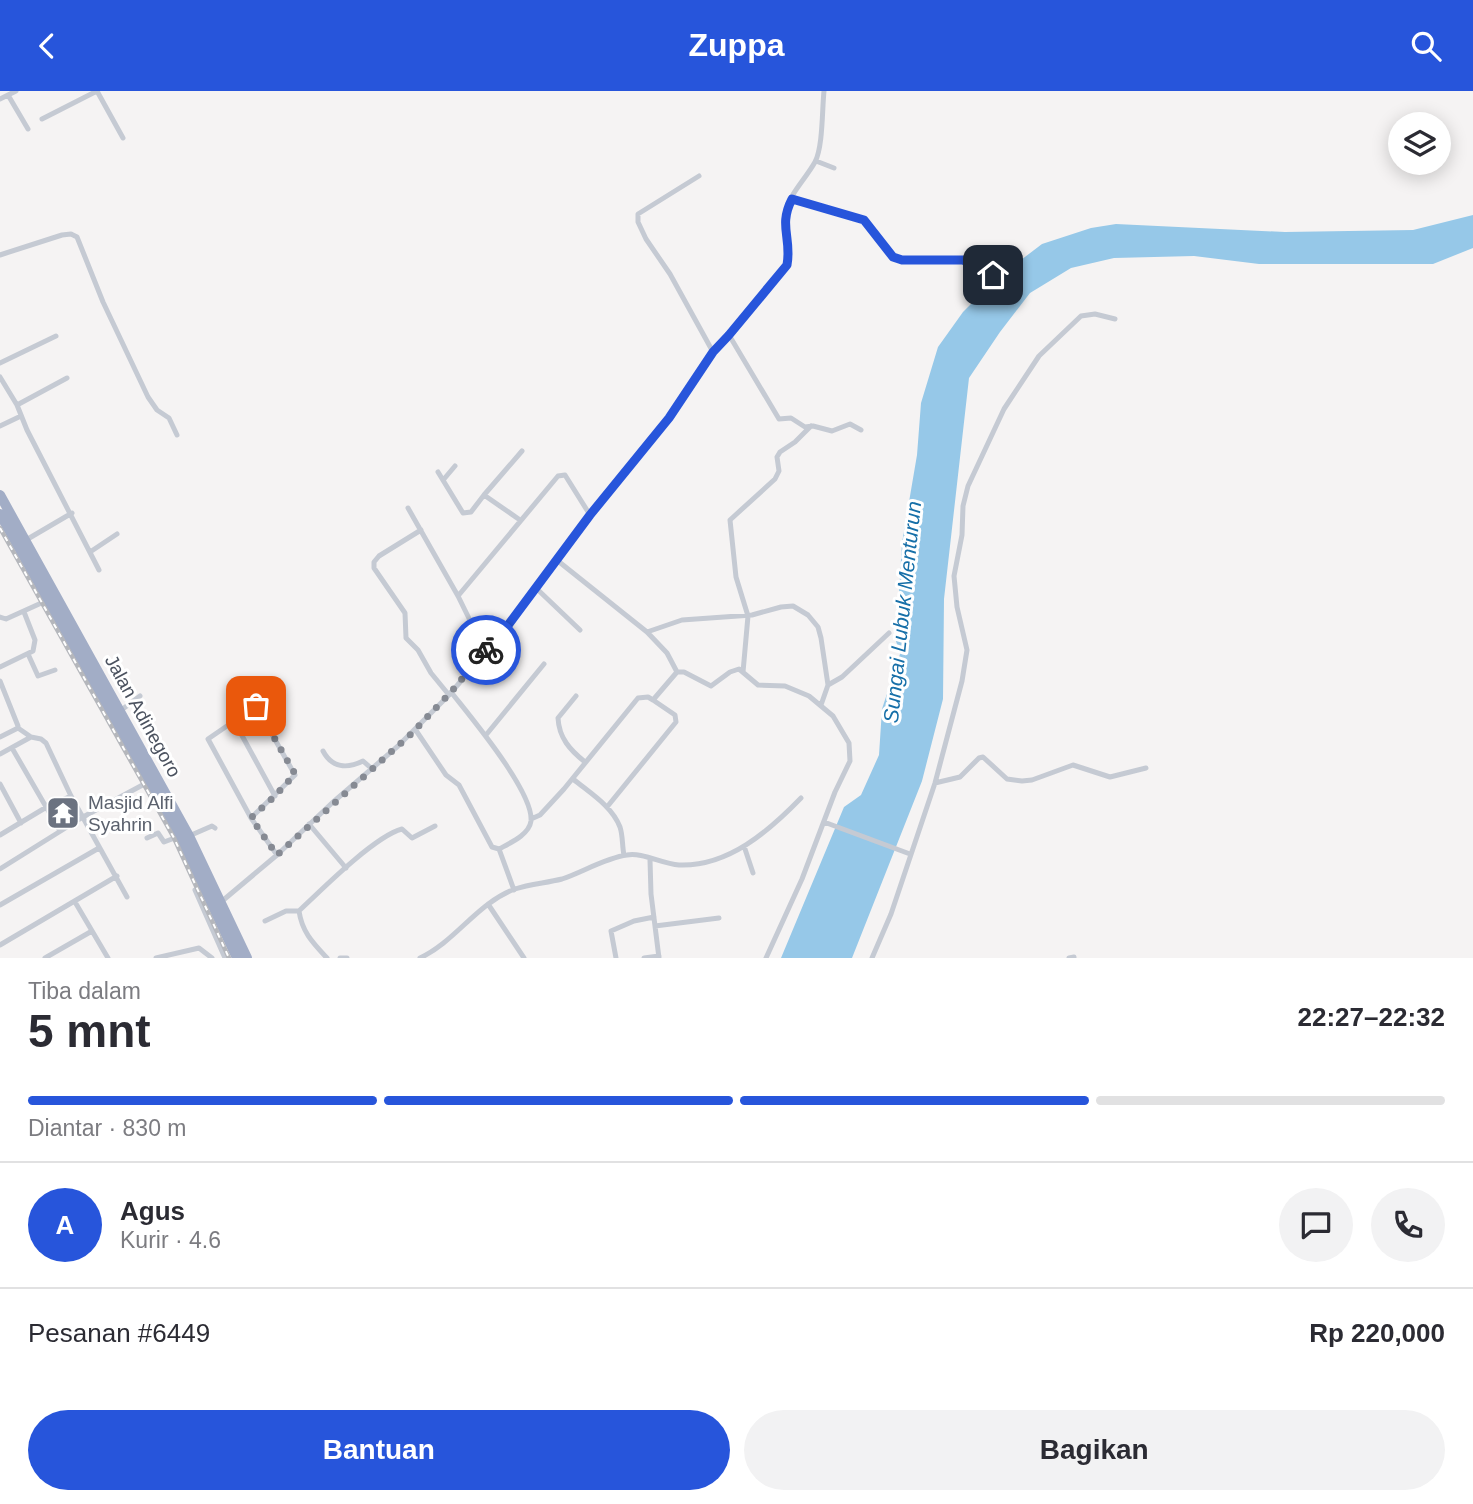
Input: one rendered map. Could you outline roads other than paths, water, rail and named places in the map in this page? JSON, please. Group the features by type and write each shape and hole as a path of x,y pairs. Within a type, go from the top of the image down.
{"highway":[{"name":"Jalan Adinegoro","path":"0,495 26,540 70,631"},
{"name":"Jalan Adinegoro","path":"0,514 48,600 120,711 221,902 247,958"},
{"name":"Jalan Adinegoro","path":"79,645 150,781 185,836 237,958"}],"street":[{"path":"0,99 16,91"},
{"path":"42,119 97,91 123,138"},
{"path":"221,902 372,769 450,694 503,632 590,515 669,418 713,352 787,265 790,251 785,235 785,215 799,183 816,161 824,91"},
{"path":"8,95 28,129"},
{"path":"816,161 834,168"},
{"path":"699,176 638,214 637,218 646,239 670,274 713,352"},
{"path":"792,199 864,220 893,257 902,260 963,260 993,275"},
{"path":"0,255 62,235 71,234 77,237 103,302 148,397 158,410 169,418 177,435"},
{"path":"872,958 891,914 908,853 935,783 955,710 967,650 957,607 954,576 968,486 1004,409 1039,356 1081,316 1095,314 1115,319"},
{"path":"0,363 56,335"},
{"path":"729,335 777,418 791,418 805,427 832,431 850,424 861,430"},
{"path":"0,377 18,405 21,416 99,570"},
{"path":"18,405 67,378"},
{"path":"0,426 21,416"},
{"path":"743,672 748,615 736,577 730,520 775,479 779,471 777,463 780,452 811,426"},
{"path":"438,472 466,514 471,512 522,451"},
{"path":"443,479 455,466"},
{"path":"458,596 520,520 562,474 590,515"},
{"path":"484,495 520,520"},
{"path":"408,508 458,596 485,651"},
{"path":"26,540 72,513"},
{"path":"421,530 379,556 374,562 374,568 405,613 406,638 418,650 431,673 486,736 517,784 531,819"},
{"path":"90,552 117,534"},
{"path":"558,561 647,632 667,653 677,672"},
{"path":"536,588 580,630"},
{"path":"0,617 6,619 48,600"},
{"path":"647,632 682,620 748,615 787,606 800,609 818,627 821,638 828,685 821,705"},
{"path":"0,667 33,651 35,640 24,611"},
{"path":"828,685 842,677 889,633"},
{"path":"28,654 38,676 55,670"},
{"path":"486,736 544,664"},
{"path":"677,672 709,686 735,670 743,672 758,685 795,689 821,705 844,732 849,743 850,761 827,823 766,958"},
{"path":"653,700 677,672"},
{"path":"0,681 18,728 30,737 46,743 71,796 127,897"},
{"path":"576,696 558,720 566,744 586,762"},
{"path":"120,711 140,697"},
{"path":"499,849 526,831 531,819 540,815 573,779 638,698 648,697 675,715 676,722 607,807"},
{"path":"0,702 8,698"},
{"path":"251,818 295,774 257,706 208,739 251,818 277,855"},
{"path":"234,720 275,796"},
{"path":"0,737 18,728"},
{"path":"415,729 446,775 459,785 491,845 499,849 514,890"},
{"path":"0,754 30,737"},
{"path":"12,748 60,831"},
{"path":"323,751 333,764 342,767 363,761 372,769"},
{"path":"935,783 960,777 983,757 1007,779 1021,781 1032,780 1073,765 1110,777 1146,768"},
{"path":"573,779 607,807 619,824 624,855"},
{"path":"0,869 83,817 150,781"},
{"path":"0,784 21,823"},
{"path":"0,835 71,796"},
{"path":"420,958 488,904 514,890 562,879 624,855 642,856 678,865 714,860 764,835 801,798"},
{"path":"827,823 908,853"},
{"path":"309,824 346,868"},
{"path":"265,921 286,911 299,911 346,868 396,831 402,829 412,838 435,826"},
{"path":"147,838 158,833 165,842 215,828"},
{"path":"744,846 753,873"},
{"path":"0,905 99,848"},
{"path":"644,958 659,957 650,860"},
{"path":"0,945 117,876"},
{"path":"195,890 225,958"},
{"path":"75,902 108,958"},
{"path":"488,904 523,955 513,958"},
{"path":"299,911 302,925 310,940 327,958"},
{"path":"616,958 611,930 654,917"},
{"path":"655,926 719,918"},
{"path":"45,958 92,931"},
{"path":"156,958 200,948 212,958"},
{"path":"340,958 346,958"}],"water":[{"name":"Sungai Lubuk Menturun","path":"1473,215 1473,248 1433,264 1259,264 1194,256 1114,258 1071,268 1030,293 969,378 944,599 943,699 922,781 852,958 781,958 844,807 861,795 879,755 882,709 900,654 896,641 902,543 917,455 921,403 938,347 963,312 996,279 1042,244 1091,228 1116,224 1285,232 1413,230"}],"railway":[{"path":"0,528 174,838 229,958"}],"place":[{"name":"Masjid Alfi Syahrin","path":"63,813"}]}
